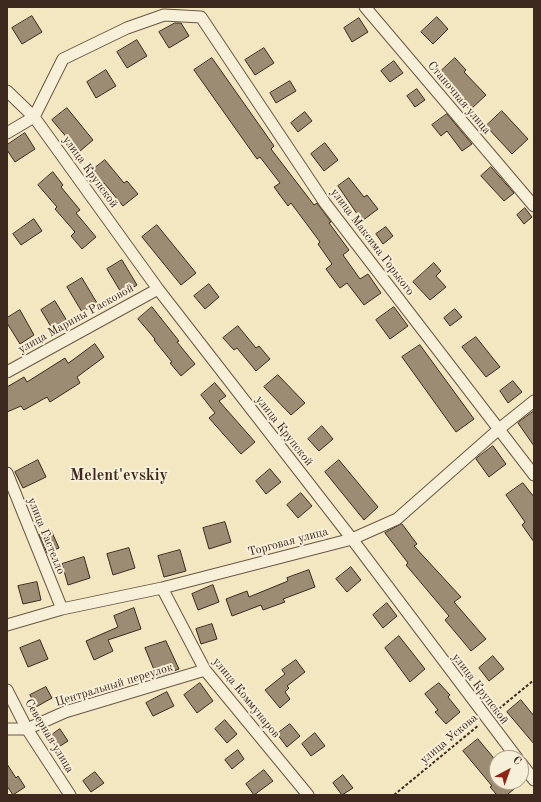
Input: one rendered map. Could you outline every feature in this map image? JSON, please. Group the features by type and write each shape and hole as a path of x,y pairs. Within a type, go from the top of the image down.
{"street":[{"name":"Станочная улица","path":"364,7 534,206"},
{"name":"улица Максима Горького","path":"34,117 63,59 127,28 164,15 201,17 325,204 534,475"},
{"name":"улица Крупской","path":"7,91 34,117 158,289 352,538 511,750"},
{"path":"7,133 34,117"},
{"name":"улица Марины Расковой","path":"7,372 158,289"},
{"name":"Торговая улица","path":"7,625 62,609 162,588 352,538 397,519 499,429 534,401"},
{"name":"улица Гастелло","path":"7,473 62,609"},
{"name":"улица Коммунаров","path":"162,588 206,670 308,795"},
{"name":"Центральный переулок","path":"7,729 27,729 65,712 206,670"},
{"name":"Северная улица","path":"7,690 27,729 70,795"}],"path":[{"name":"улица Ускова","path":"394,795 534,680"}],"building":[{"path":"32,16 42,32 22,44 12,28"},
{"path":"437,17 448,29 433,44 421,32"},
{"path":"359,18 368,32 352,42 344,28"},
{"path":"175,23 181,23 189,36 169,48 159,32"},
{"path":"137,40 147,56 127,68 117,52"},
{"path":"264,48 274,63 255,75 245,60"},
{"path":"212,58 274,146 271,149 314,205 317,203 331,222 329,223 349,250 343,255 360,279 368,274 381,293 364,305 347,283 340,288 326,269 332,264 318,244 320,242 291,203 288,206 274,187 280,183 260,157 257,159 194,70"},
{"path":"455,58 466,70 464,72 486,95 470,110 459,98 461,96 439,73"},
{"path":"394,61 403,73 390,82 381,71"},
{"path":"106,70 116,86 96,98 87,82"},
{"path":"290,81 296,91 276,103 270,93"},
{"path":"417,89 425,100 415,107 407,96"},
{"path":"67,108 93,140 79,152 52,120"},
{"path":"502,111 528,139 512,154 486,126"},
{"path":"305,112 312,121 298,132 291,123"},
{"path":"447,114 472,144 462,151 447,131 441,136 432,125"},
{"path":"25,133 35,149 15,162 7,150 7,145"},
{"path":"325,143 338,160 324,171 311,154"},
{"path":"105,160 124,183 127,181 138,194 123,206 104,183 101,185 90,172"},
{"path":"491,167 514,193 504,201 481,176"},
{"path":"53,172 63,185 61,187 80,210 76,213 96,237 82,249 71,236 75,232 55,209 57,207 38,185"},
{"path":"349,178 364,197 367,195 378,209 362,221 338,186"},
{"path":"525,208 532,217 524,224 517,215"},
{"path":"34,219 42,231 21,245 13,234"},
{"path":"157,225 196,273 181,285 142,237"},
{"path":"386,227 393,236 383,244 376,234"},
{"path":"122,260 137,285 122,294 107,269"},
{"path":"434,263 441,271 436,276 446,287 430,300 413,282"},
{"path":"82,278 97,303 82,312 67,287"},
{"path":"209,284 219,297 205,309 194,296"},
{"path":"55,301 70,326 56,335 41,310"},
{"path":"152,307 195,364 181,376 170,363 172,362 154,340 155,339 138,319"},
{"path":"394,307 408,326 390,339 376,320"},
{"path":"455,309 462,317 450,326 444,318"},
{"path":"20,310 34,335 20,344 7,323 7,318"},
{"path":"238,326 256,348 259,346 270,359 256,371 237,348 234,350 223,338"},
{"path":"476,337 500,367 486,377 462,347"},
{"path":"95,344 104,357 77,377 80,383 50,402 47,397 24,410 21,406 7,412 7,387 24,377 27,382 65,358 68,363"},
{"path":"420,345 474,419 456,432 402,357"},
{"path":"278,375 305,403 291,415 264,387"},
{"path":"513,381 522,392 508,403 500,391"},
{"path":"215,383 226,396 219,401 255,442 241,454 209,418 215,413 201,395"},
{"path":"534,411 534,446 518,423"},
{"path":"322,426 333,439 319,451 308,439"},
{"path":"493,446 506,464 489,477 476,459"},
{"path":"38,460 46,477 23,488 15,472"},
{"path":"339,460 378,507 364,520 325,472"},
{"path":"270,469 281,482 266,494 256,481"},
{"path":"523,483 534,497 534,542 522,525 525,522 506,495"},
{"path":"301,493 312,506 298,518 287,505"},
{"path":"225,522 231,542 209,549 203,528"},
{"path":"402,524 417,544 414,546 461,597 454,602 486,639 471,651 445,620 449,616 406,565 408,563 385,533"},
{"path":"51,530 59,548 47,553 39,535"},
{"path":"129,548 135,568 113,575 107,554"},
{"path":"180,550 186,571 164,577 158,556"},
{"path":"84,557 90,578 68,585 62,564"},
{"path":"351,567 361,580 347,592 336,579"},
{"path":"309,570 315,587 283,599 285,602 263,610 261,605 232,616 226,599 247,591 249,597 288,581 287,578"},
{"path":"37,582 41,600 23,604 18,586"},
{"path":"213,585 219,602 198,610 192,594"},
{"path":"387,603 397,616 383,628 373,615"},
{"path":"134,608 141,629 108,640 113,651 94,660 86,641 118,627 114,616"},
{"path":"212,624 217,639 201,644 196,629"},
{"path":"399,636 425,669 410,682 385,648"},
{"path":"40,640 48,659 28,667 20,648"},
{"path":"166,641 179,669 157,677 145,648"},
{"path":"493,656 504,669 489,681 479,668"},
{"path":"296,660 305,672 287,686 289,688 285,692 290,699 280,708 265,690 285,674 282,670"},
{"path":"200,683 213,701 197,713 184,695"},
{"path":"439,683 450,695 448,697 460,712 446,724 435,712 438,710 425,694"},
{"path":"46,687 52,698 36,707 30,695"},
{"path":"167,692 174,706 153,716 146,703"},
{"path":"521,700 534,716 534,744 507,712"},
{"path":"225,720 237,734 227,743 215,729"},
{"path":"290,724 300,736 287,747 277,734"},
{"path":"60,729 68,741 57,748 49,737"},
{"path":"315,733 325,746 311,756 302,744"},
{"path":"478,739 489,752 489,782 463,751"},
{"path":"238,750 244,759 232,769 225,760"},
{"path":"7,764 16,778 18,776 25,787 13,795 7,786"},
{"path":"264,770 273,781 254,795 246,784"},
{"path":"95,772 104,783 91,792 83,781"},
{"path":"343,775 353,788 342,795 333,783"},
{"path":"493,790 513,790 507,795 497,795"}],"district":[{"name":"Melent'evskiy","path":"119,476"}]}
